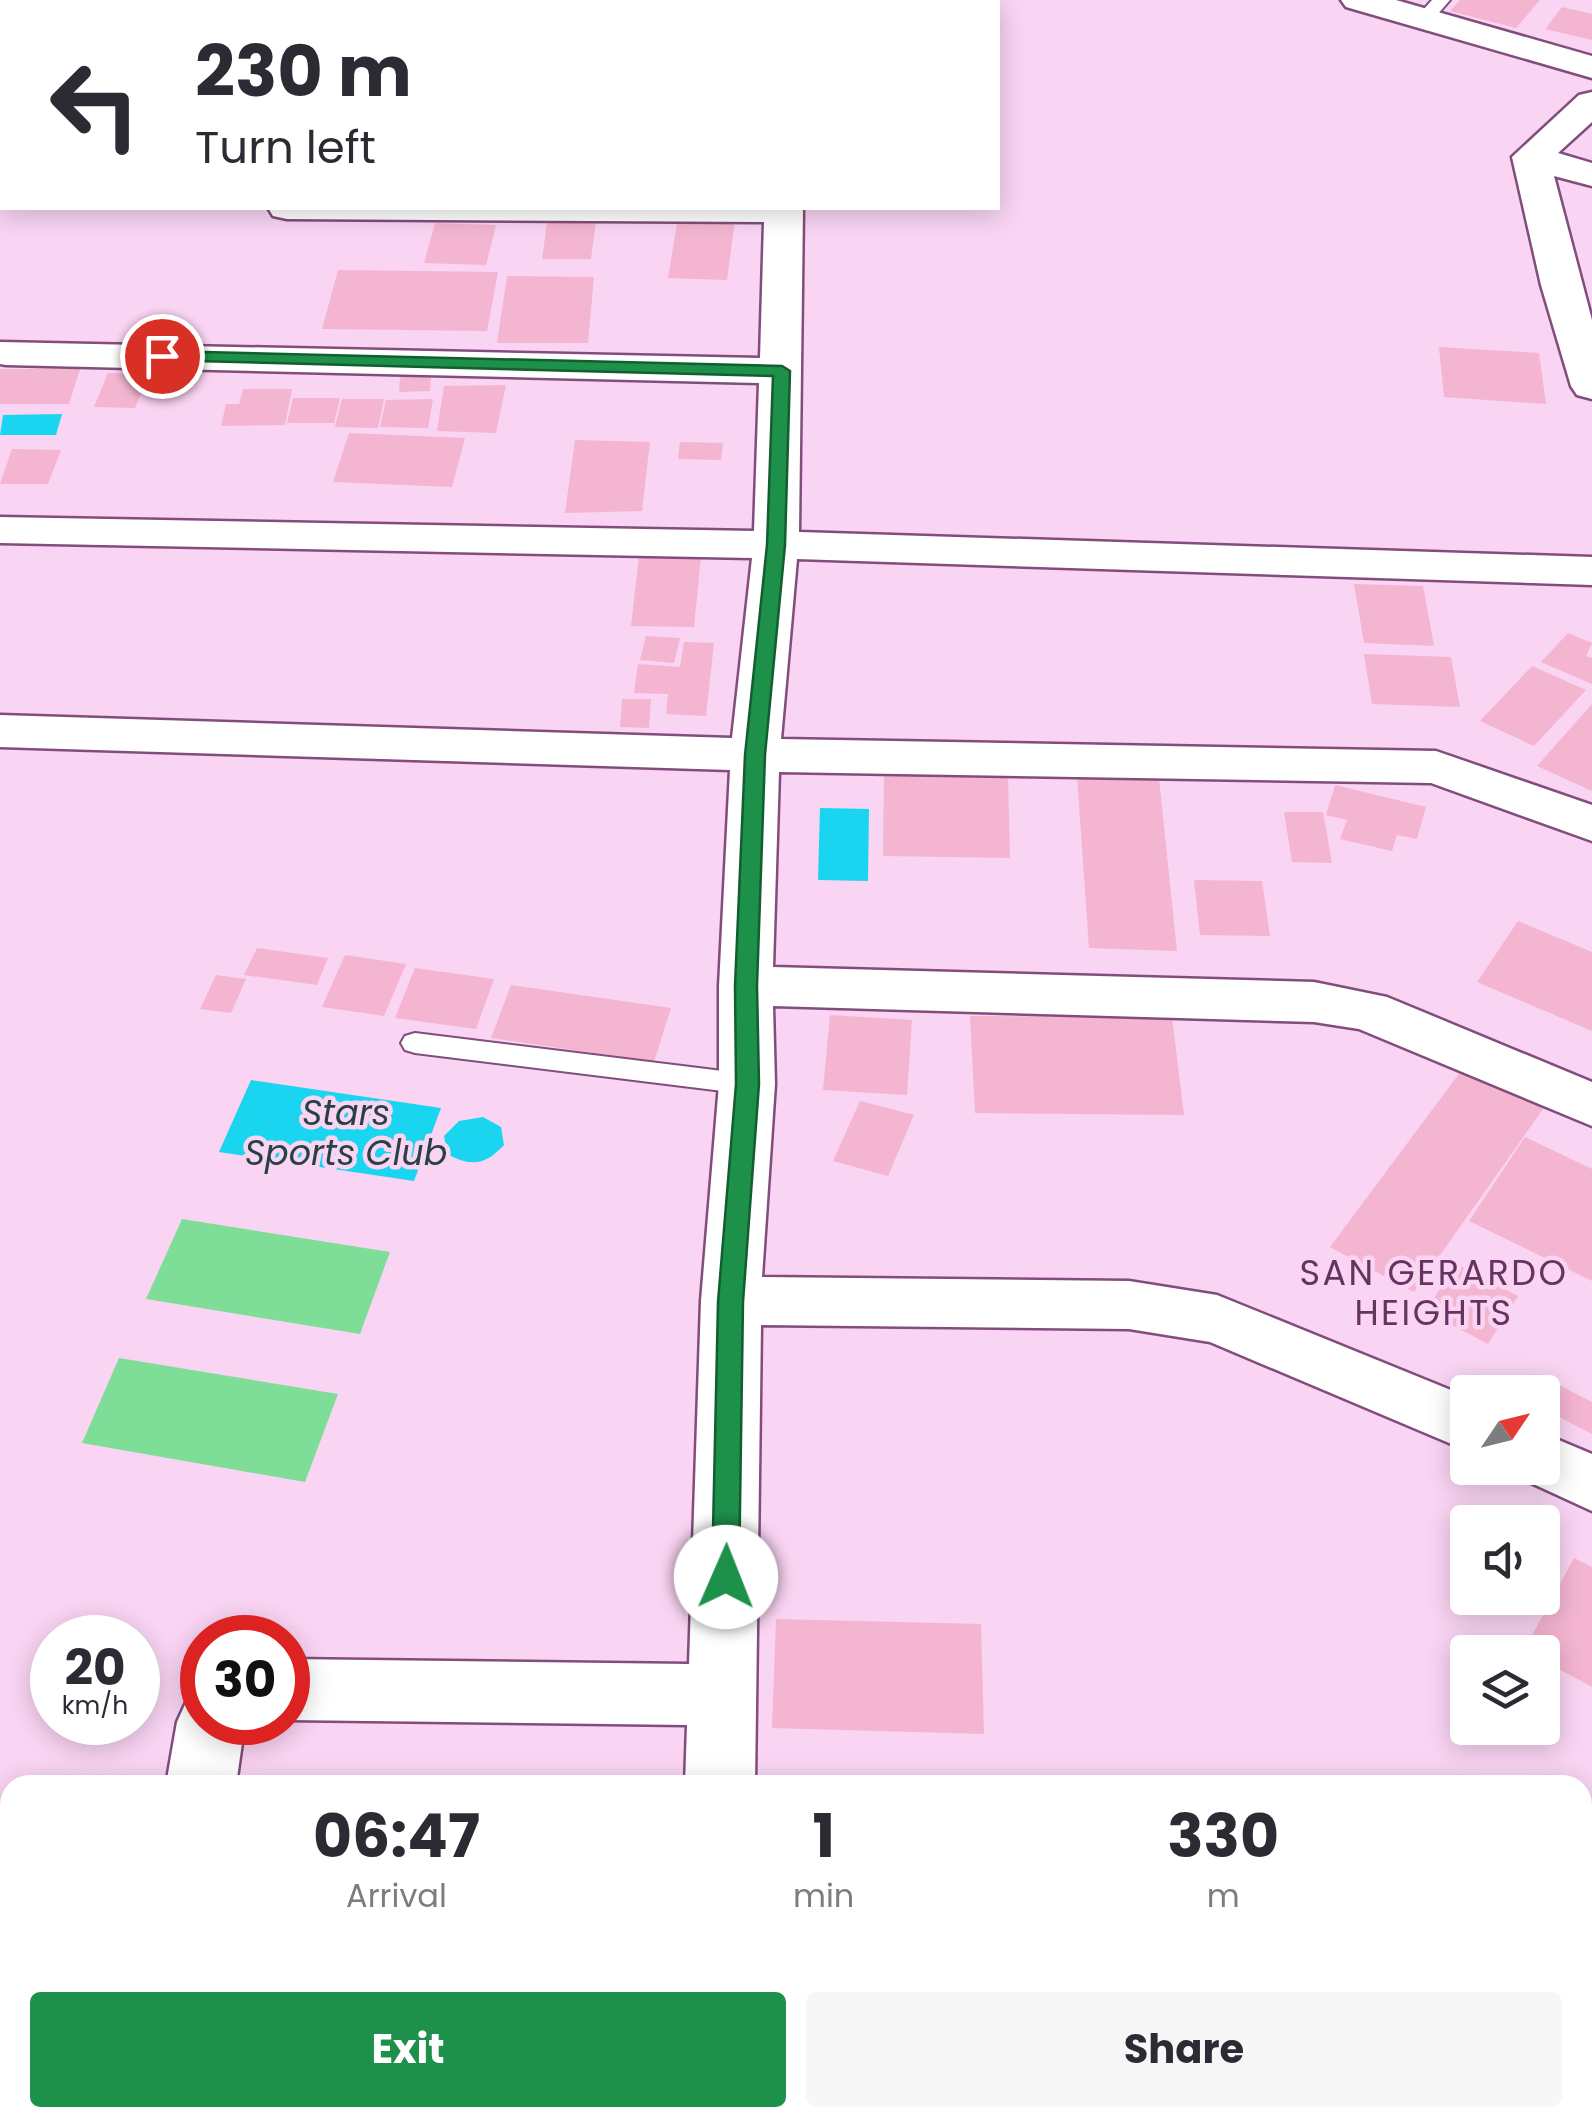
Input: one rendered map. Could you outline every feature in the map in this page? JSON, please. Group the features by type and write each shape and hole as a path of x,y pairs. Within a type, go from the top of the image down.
{"street":[{"path":"1358,0 1433,9 1592,67"},
{"path":"1531,157 1592,103"},
{"path":"1531,157 1592,175"},
{"path":"1531,157 1561,285 1592,386"},
{"path":"720,1775 731,1302 747,1084 746,986 755,755 776,545 784,210"},
{"path":"6,352 782,371"},
{"path":"0,530 776,545 1592,571"},
{"path":"0,731 755,755 1436,767 1592,824"},
{"path":"746,986 1314,1002 1368,1011 1592,1105"},
{"path":"731,1302 1129,1305 1217,1319 1450,1417"},
{"path":"1560,1467 1592,1484"},
{"path":"310,1690 723,1695"},
{"path":"203,1775 207,1745"}],"lane":[{"path":"415,1043 747,1084"}],"green space":[{"path":"182,1219 390,1252 360,1334 146,1299"},
{"path":"119,1358 338,1394 305,1482 82,1443"}],"water":[{"path":"62,414 56,435 0,435 3,415"},
{"path":"820,808 869,809 868,881 818,880"},
{"name":"Stars Sports Club","path":"251,1080 441,1108 414,1181 219,1152"},
{"path":"483,1117 501,1127 504,1145 478,1162 447,1154 444,1136 459,1121"}],"building":[{"path":"1460,0 1540,0 1516,28 1450,11"},
{"path":"1562,7 1592,14 1592,40 1545,29"},
{"path":"679,211 735,220 727,280 668,278"},
{"path":"564,214 597,214 591,259 542,259 547,223 563,223"},
{"path":"435,223 496,225 486,265 424,263"},
{"path":"338,270 498,272 487,331 322,329"},
{"path":"507,276 594,277 588,343 497,343"},
{"path":"1439,347 1539,353 1546,404 1444,397"},
{"path":"0,369 80,369 69,404 0,404"},
{"path":"108,373 149,374 135,408 94,407"},
{"path":"431,376 430,391 399,392 400,377"},
{"path":"506,385 496,433 437,431 444,386"},
{"path":"243,389 292,389 285,425 221,426 226,404 239,404"},
{"path":"293,398 340,398 334,423 287,423"},
{"path":"342,399 384,399 378,428 335,427"},
{"path":"433,399 428,428 380,427 386,400"},
{"path":"349,433 465,438 452,487 333,482"},
{"path":"575,440 650,442 642,511 565,513"},
{"path":"680,442 723,443 721,460 678,459"},
{"path":"12,449 61,450 48,484 0,484"},
{"path":"639,556 701,557 694,627 631,626"},
{"path":"1354,584 1423,586 1434,646 1364,643"},
{"path":"1568,633 1592,643 1586,656 1592,658 1592,684 1541,662"},
{"path":"646,636 680,638 674,663 640,660"},
{"path":"684,642 714,643 706,716 666,714 668,694 634,693 638,664 680,667"},
{"path":"1364,654 1451,657 1460,707 1372,704"},
{"path":"1532,666 1586,690 1534,746 1480,721"},
{"path":"622,699 651,699 649,728 620,727"},
{"path":"1592,704 1592,791 1537,766"},
{"path":"884,774 1008,778 1010,858 883,856"},
{"path":"1077,776 1159,778 1177,951 1089,948"},
{"path":"1335,785 1426,807 1417,839 1397,835 1392,851 1340,839 1347,820 1326,815"},
{"path":"1284,812 1323,812 1332,863 1292,862"},
{"path":"1194,880 1262,881 1270,936 1200,935"},
{"path":"1518,921 1592,952 1592,1031 1477,982"},
{"path":"257,948 328,958 317,985 244,975"},
{"path":"345,955 406,964 384,1016 322,1007"},
{"path":"415,968 494,979 476,1029 395,1018"},
{"path":"216,975 246,979 231,1013 200,1009"},
{"path":"511,985 671,1008 654,1062 491,1038"},
{"path":"830,1015 912,1020 907,1095 823,1090"},
{"path":"970,1016 1172,1017 1184,1115 975,1113"},
{"path":"1467,1063 1548,1102 1414,1292 1330,1247"},
{"path":"860,1101 914,1115 888,1176 833,1161"},
{"path":"1525,1137 1592,1169 1592,1281 1469,1221"},
{"path":"1457,1264 1518,1296 1488,1344 1425,1311"},
{"path":"1560,1385 1592,1402 1592,1434 1560,1417"},
{"path":"1574,1558 1592,1567 1592,1687 1560,1670 1560,1635 1532,1635 1543,1615 1560,1615 1560,1584"},
{"path":"776,1619 981,1624 984,1734 772,1728"}],"district":[{"name":"SAN GERARDO HEIGHTS","path":"1434,1292"}],"route":[{"path":"162,356 782,371 776,545 755,755 746,986 747,1084 731,1302 726,1577"}]}
